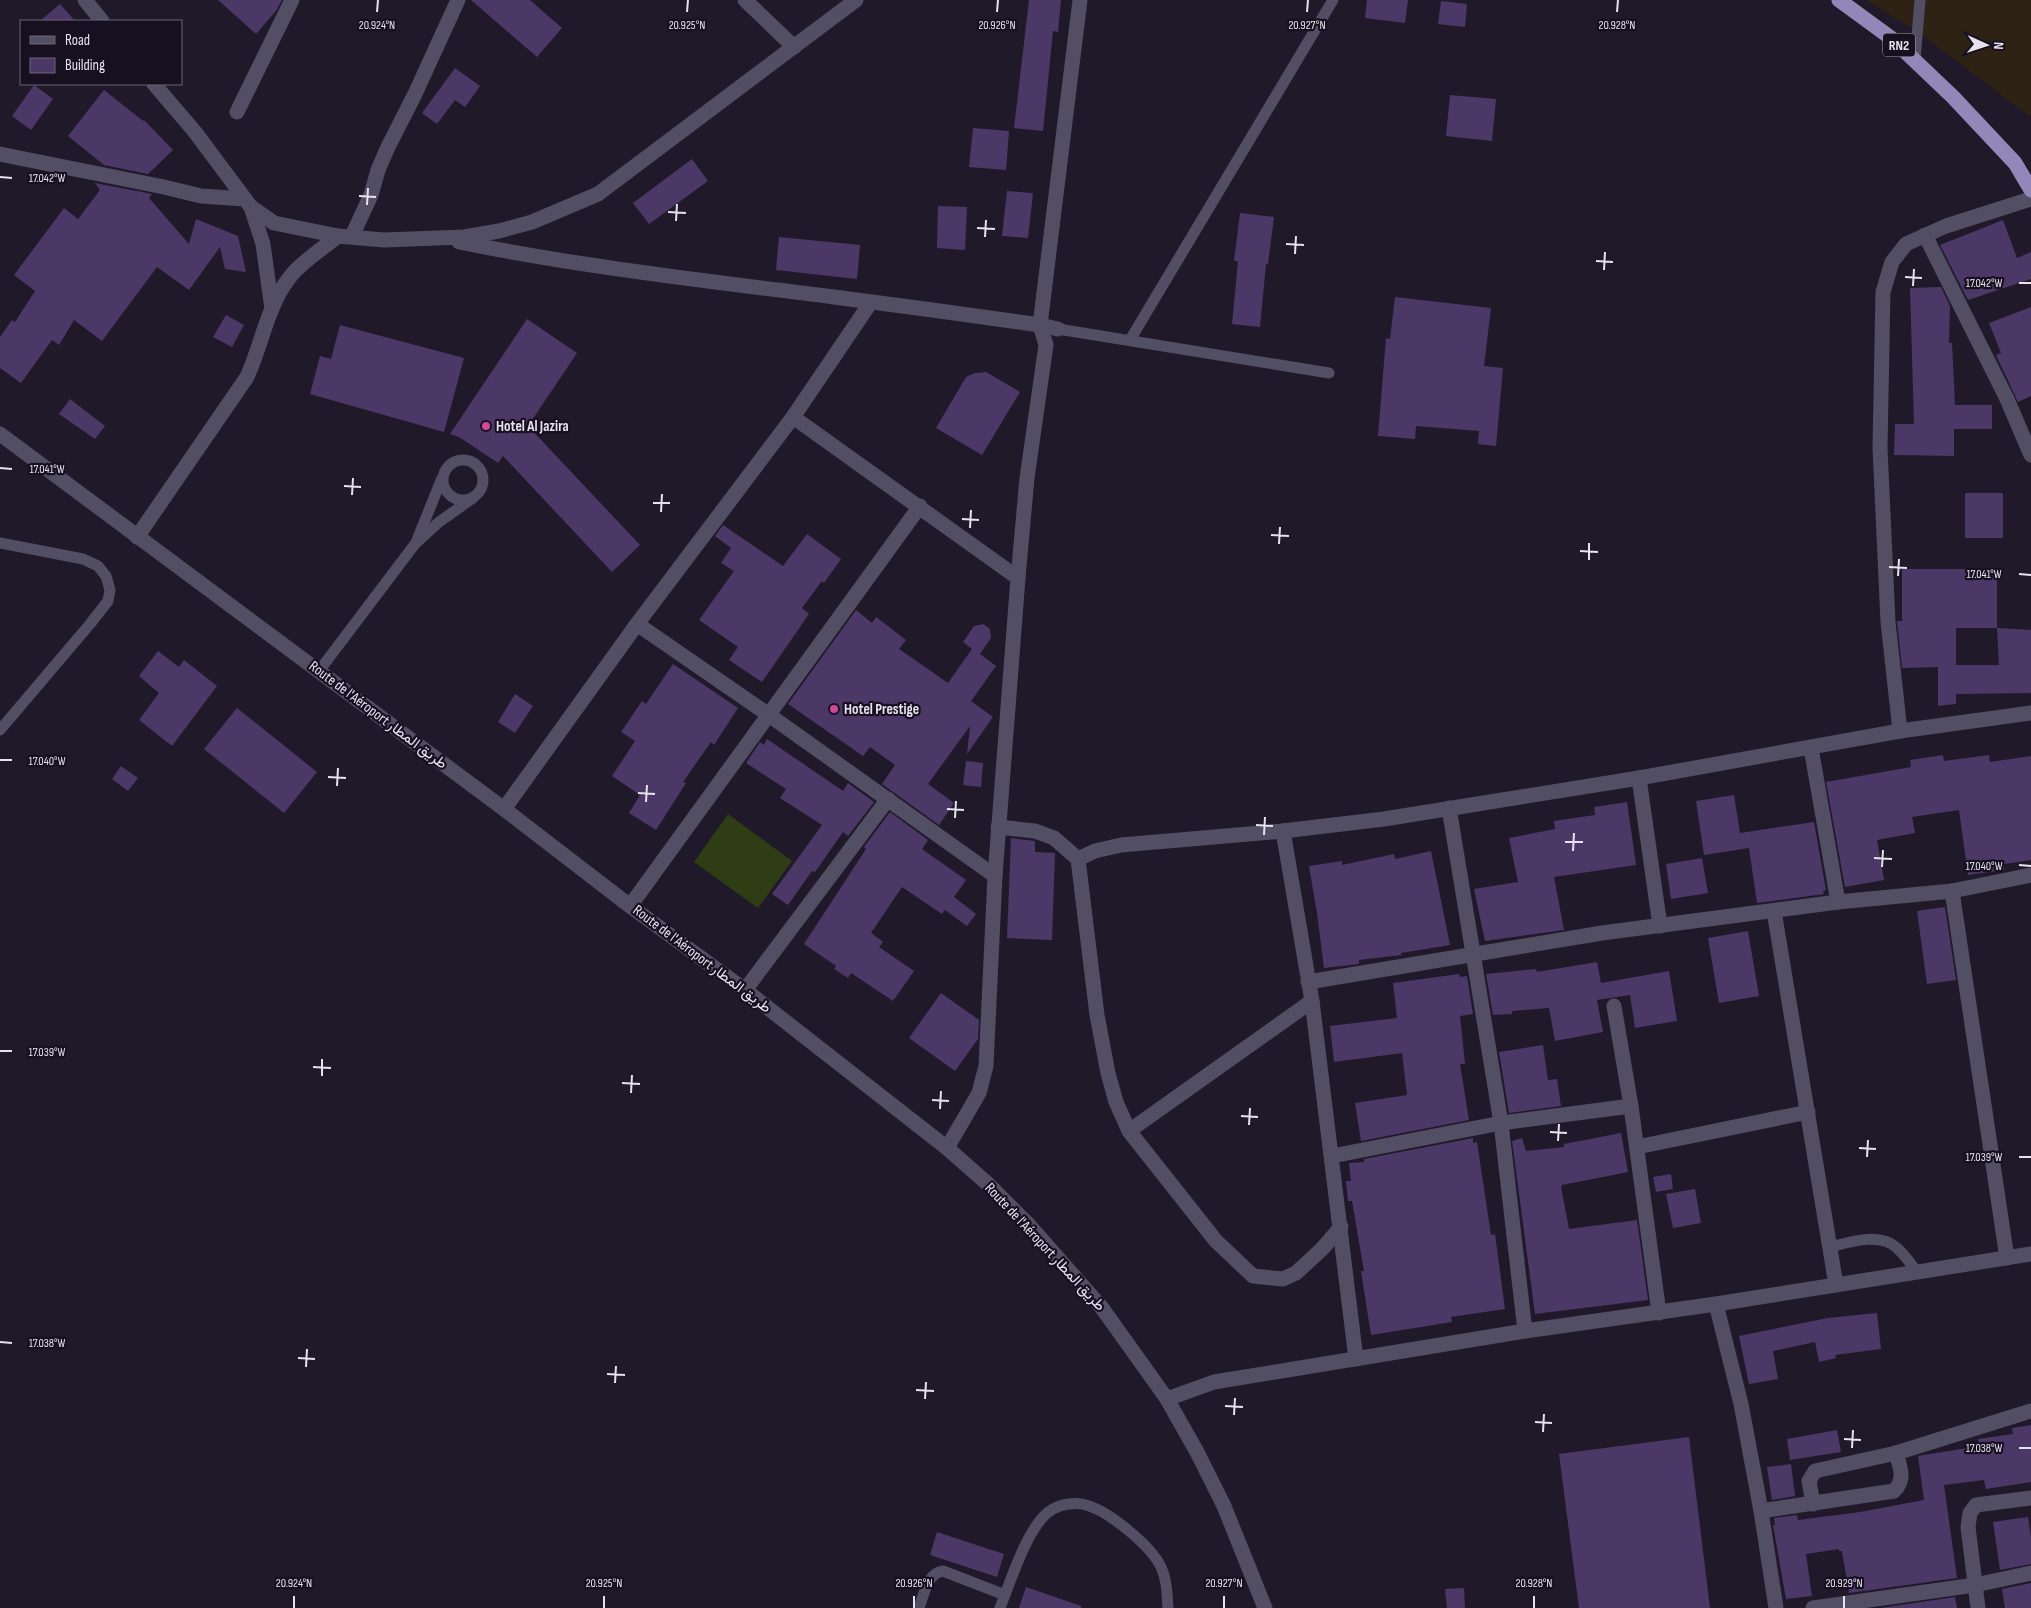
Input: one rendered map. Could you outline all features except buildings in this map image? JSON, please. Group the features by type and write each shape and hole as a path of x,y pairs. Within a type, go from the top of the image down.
{"highway":[{"name":"RN2","path":"1839,0 1891,38 1916,60 2014,163 2031,190"}],"street":[{"path":"85,0 101,20"},
{"path":"238,112 292,0"},
{"path":"136,537 247,377 256,357 272,309 282,289 296,271 345,236 372,195 378,170 388,147 416,94 458,0"},
{"path":"745,0 794,47"},
{"path":"155,85 195,132 248,203 274,223 345,236 384,240 464,238 499,232 532,222 598,194 856,0"},
{"path":"947,1148 979,1093 986,1066 998,827 1026,478 1046,345 1040,325 1080,0"},
{"path":"0,154 202,196 248,203"},
{"path":"1900,731 1888,622 1880,448 1884,292 1892,262 1906,244 1925,234 2031,199"},
{"path":"248,203 262,244 272,309"},
{"path":"1925,234 2007,399 2031,455"},
{"path":"441,238 556,260 1040,325 1058,330"},
{"path":"504,809 637,624 793,417 872,302"},
{"path":"793,417 920,506 1018,578"},
{"name":"Route de l'Aéroport طريق المطار","path":"0,434 504,809 630,906 746,990 947,1148 989,1185 1066,1266 1102,1308 1167,1399 1197,1452 1224,1506 1265,1608"},
{"path":"630,906 920,506"},
{"path":"637,624 770,715 995,876"},
{"path":"1078,859 1095,851 1121,845 1283,831 1384,819 1638,778 1900,731 2031,713"},
{"path":"1811,748 1838,902"},
{"path":"1638,778 1660,926"},
{"path":"746,990 888,799"},
{"path":"1449,808 1501,1123 1525,1331"},
{"path":"998,827 1035,831 1054,838 1078,859 1097,1015 1116,1102 1129,1131 1216,1242 1252,1276 1283,1278 1296,1273 1322,1249 1341,1227"},
{"path":"1283,831 1312,1001 1356,1359"},
{"path":"1308,982 1602,933 1838,902 1952,891 2031,875"},
{"path":"1952,891 2007,1258"},
{"path":"1774,911 1836,1285"},
{"path":"1129,1131 1312,1001"},
{"path":"1614,1006 1631,1106 1659,1313"},
{"path":"1332,1156 1501,1123 1631,1106"},
{"path":"1636,1147 1808,1112"},
{"path":"1167,1399 1214,1382 1525,1331 1659,1313 2031,1254"},
{"path":"1716,1304 1741,1404 1761,1511 1776,1608"},
{"path":"1812,1504 1809,1481 1815,1471 1896,1453 2031,1411"},
{"path":"1761,1511 1894,1491 1901,1480 1901,1470 1896,1453"},
{"path":"1978,1608 1968,1527 1968,1519 1973,1508 1976,1505 2031,1498"},
{"path":"1813,1608 1975,1585 2031,1573"}],"lane":[{"path":"1130,340 1333,0"},
{"path":"1916,60 1920,0"},
{"path":"1058,330 1329,373"},
{"path":"318,671 415,544 439,522 480,492 483,480 479,467 473,462 456,460 446,468 415,544"},
{"path":"442,478 444,489 454,499 466,501 473,498"},
{"path":"0,543 83,559 98,566 106,576 110,590 108,601 90,624 0,730"},
{"path":"1830,1247 1851,1242 1882,1240 1896,1247 1917,1272"},
{"path":"1000,1608 1039,1519 1053,1509 1069,1504 1086,1505 1102,1512 1135,1536 1150,1550 1161,1568 1167,1587 1168,1608"},
{"path":"919,1608 932,1575 937,1572 944,1571 1005,1595"}],"shaded area":[{"path":"1866,0 2031,0 2031,115 2029,116 1921,34"}],"green space":[{"path":"728,814 792,861 758,908 694,862"}],"place":[{"name":"Hotel Al Jazira","path":"486,426"},
{"name":"Hotel Prestige","path":"834,709"}]}
